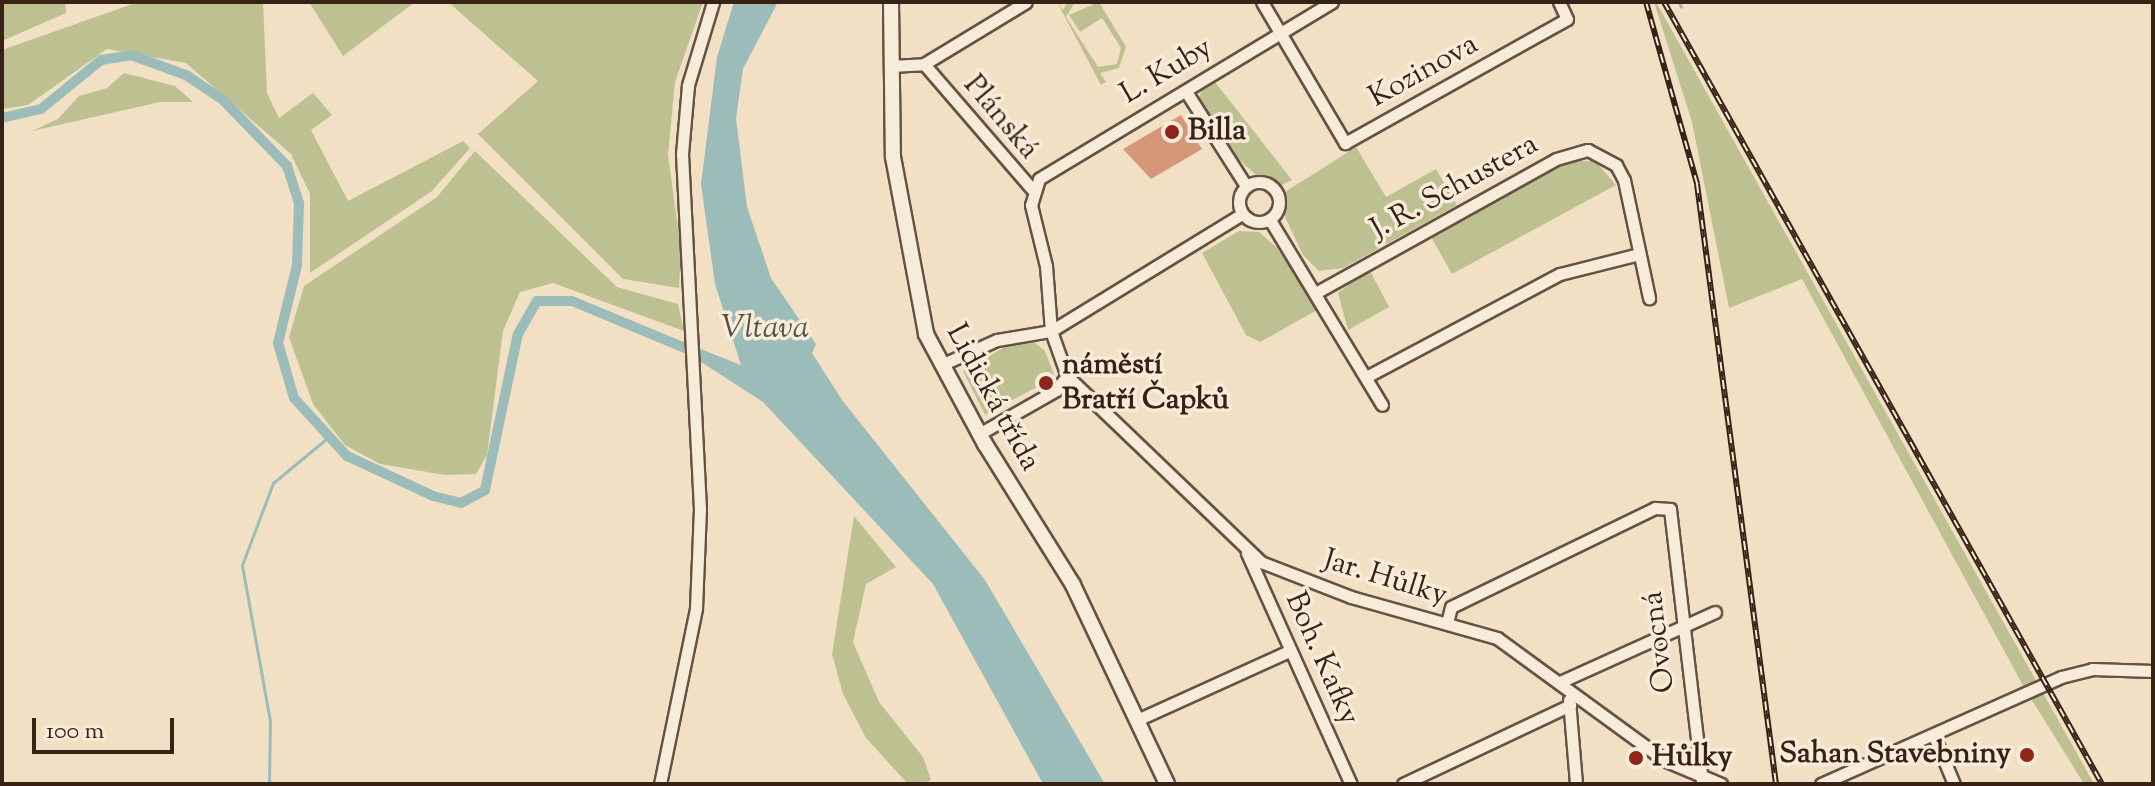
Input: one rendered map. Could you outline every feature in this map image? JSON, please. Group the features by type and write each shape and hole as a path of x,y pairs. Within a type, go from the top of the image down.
{"street":[{"path":"660,784 696,608 700,509 682,154 688,85 713,2"},
{"name":"Lidická třída","path":"891,2 893,157 910,271 941,365 979,434 1073,585 1167,784"},
{"path":"924,64 1026,2"},
{"path":"1262,2 1281,33"},
{"name":"L. Kuby","path":"1032,189 1060,161 1170,97 1187,93 1196,81 1332,2"},
{"name":"Kozinova","path":"1281,33 1345,143 1567,19 1559,2"},
{"name":"Plánská","path":"890,66 924,64 1032,189 1051,331 1067,376"},
{"path":"1187,93 1246,186"},
{"name":"J. R. Schustera","path":"1319,291 1572,152 1588,150 1616,165 1639,254"},
{"path":"1263,182 1277,192 1279,207 1270,220 1255,223 1242,214 1239,199 1246,186 1263,182"},
{"path":"941,365 997,340 1051,331 1242,214"},
{"path":"1270,220 1319,291 1382,405"},
{"path":"1366,377 1560,274 1639,254 1649,298"},
{"path":"979,434 1056,390 1067,376"},
{"name":"Jar. Hůlky","path":"1067,376 1247,552 1278,571 1351,597 1497,638 1664,760 1702,782 1721,784"},
{"name":"Ovocná","path":"1447,623 1451,607 1655,508 1670,509 1702,782"},
{"name":"Boh. Kafky","path":"1247,552 1351,784"},
{"path":"1576,784 1570,705 1563,684 1715,612"},
{"path":"1137,720 1289,651"},
{"path":"1821,784 2047,685 2092,669 2153,669"},
{"path":"1403,784 1570,705"},
{"path":"1934,736 1954,784"}],"green space":[{"path":"2,2 65,2 66,13 2,41"},
{"path":"138,2 263,2 267,93 279,118 313,93 332,115 311,130 348,201 463,141 470,148 432,191 310,273 310,194 291,154 186,63 107,49 28,105 2,109 2,50"},
{"path":"309,2 415,2 343,56"},
{"path":"448,2 703,2 675,82 668,155 681,250 679,288 623,279 478,134 538,81"},
{"path":"1057,2 1063,10 1067,2 1075,2 1066,17 1098,67 1117,64 1121,48 1102,18 1080,32 1069,15 1099,2 1126,47 1119,68 1100,73 1106,82 1101,85"},
{"path":"1654,2 2094,784 2084,784 2025,689 1802,279 1729,308 1692,122"},
{"path":"124,73 175,86 193,102 160,102 32,131 58,119 79,96 107,88"},
{"path":"1215,82 1292,180 1280,186 1256,175 1223,145 1199,102 1201,90"},
{"path":"1356,147 1386,197 1436,169 1457,205 1343,268 1319,271 1303,255 1285,217 1285,192"},
{"path":"475,151 617,287 678,304 684,331 553,283 520,292 503,331 487,455 476,474 445,475 380,464 345,445 313,404 289,337 304,286 437,197"},
{"path":"1571,161 1595,161 1616,185 1452,274 1430,235"},
{"path":"1239,231 1259,232 1277,248 1319,309 1260,342 1246,335 1202,253"},
{"path":"1369,269 1389,307 1348,330 1338,293"},
{"path":"1033,341 1045,351 1055,377 985,415 963,371 1010,344"},
{"path":"854,516 896,567 866,584 853,642 879,702 923,757 931,780 922,784 908,784 866,738 843,694 832,654"}],"water":[{"name":"Vltava","path":"734,2 778,2 743,69 736,118 747,207 771,278 816,344 812,353 842,400 985,580 1105,784 1043,784 933,584 763,402 698,360 698,348 741,365 715,284 701,184 717,57"}],"building":[{"name":"Billa","path":"1181,115 1202,149 1151,179 1123,149"}],"waterway":[{"path":"1679,2 1681,7"},
{"path":"2,118 41,109 101,60 131,55 186,75 223,100 287,166 299,204 297,265 278,343 294,398 347,456 433,496 461,503 485,490 518,334 537,301 572,301 697,353"},
{"path":"269,784 270,721 242,565 273,483 326,439"}],"railway":[{"path":"1646,2 1697,184 1776,784"},
{"path":"1664,2 2102,784"}],"place":[{"name":"Billa","path":"1172,132"},
{"name":"náměstí Bratří Čapků","path":"1046,383"},
{"name":"Sahan Stavebniny","path":"2027,755"},
{"name":"Hůlky","path":"1636,758"}]}
